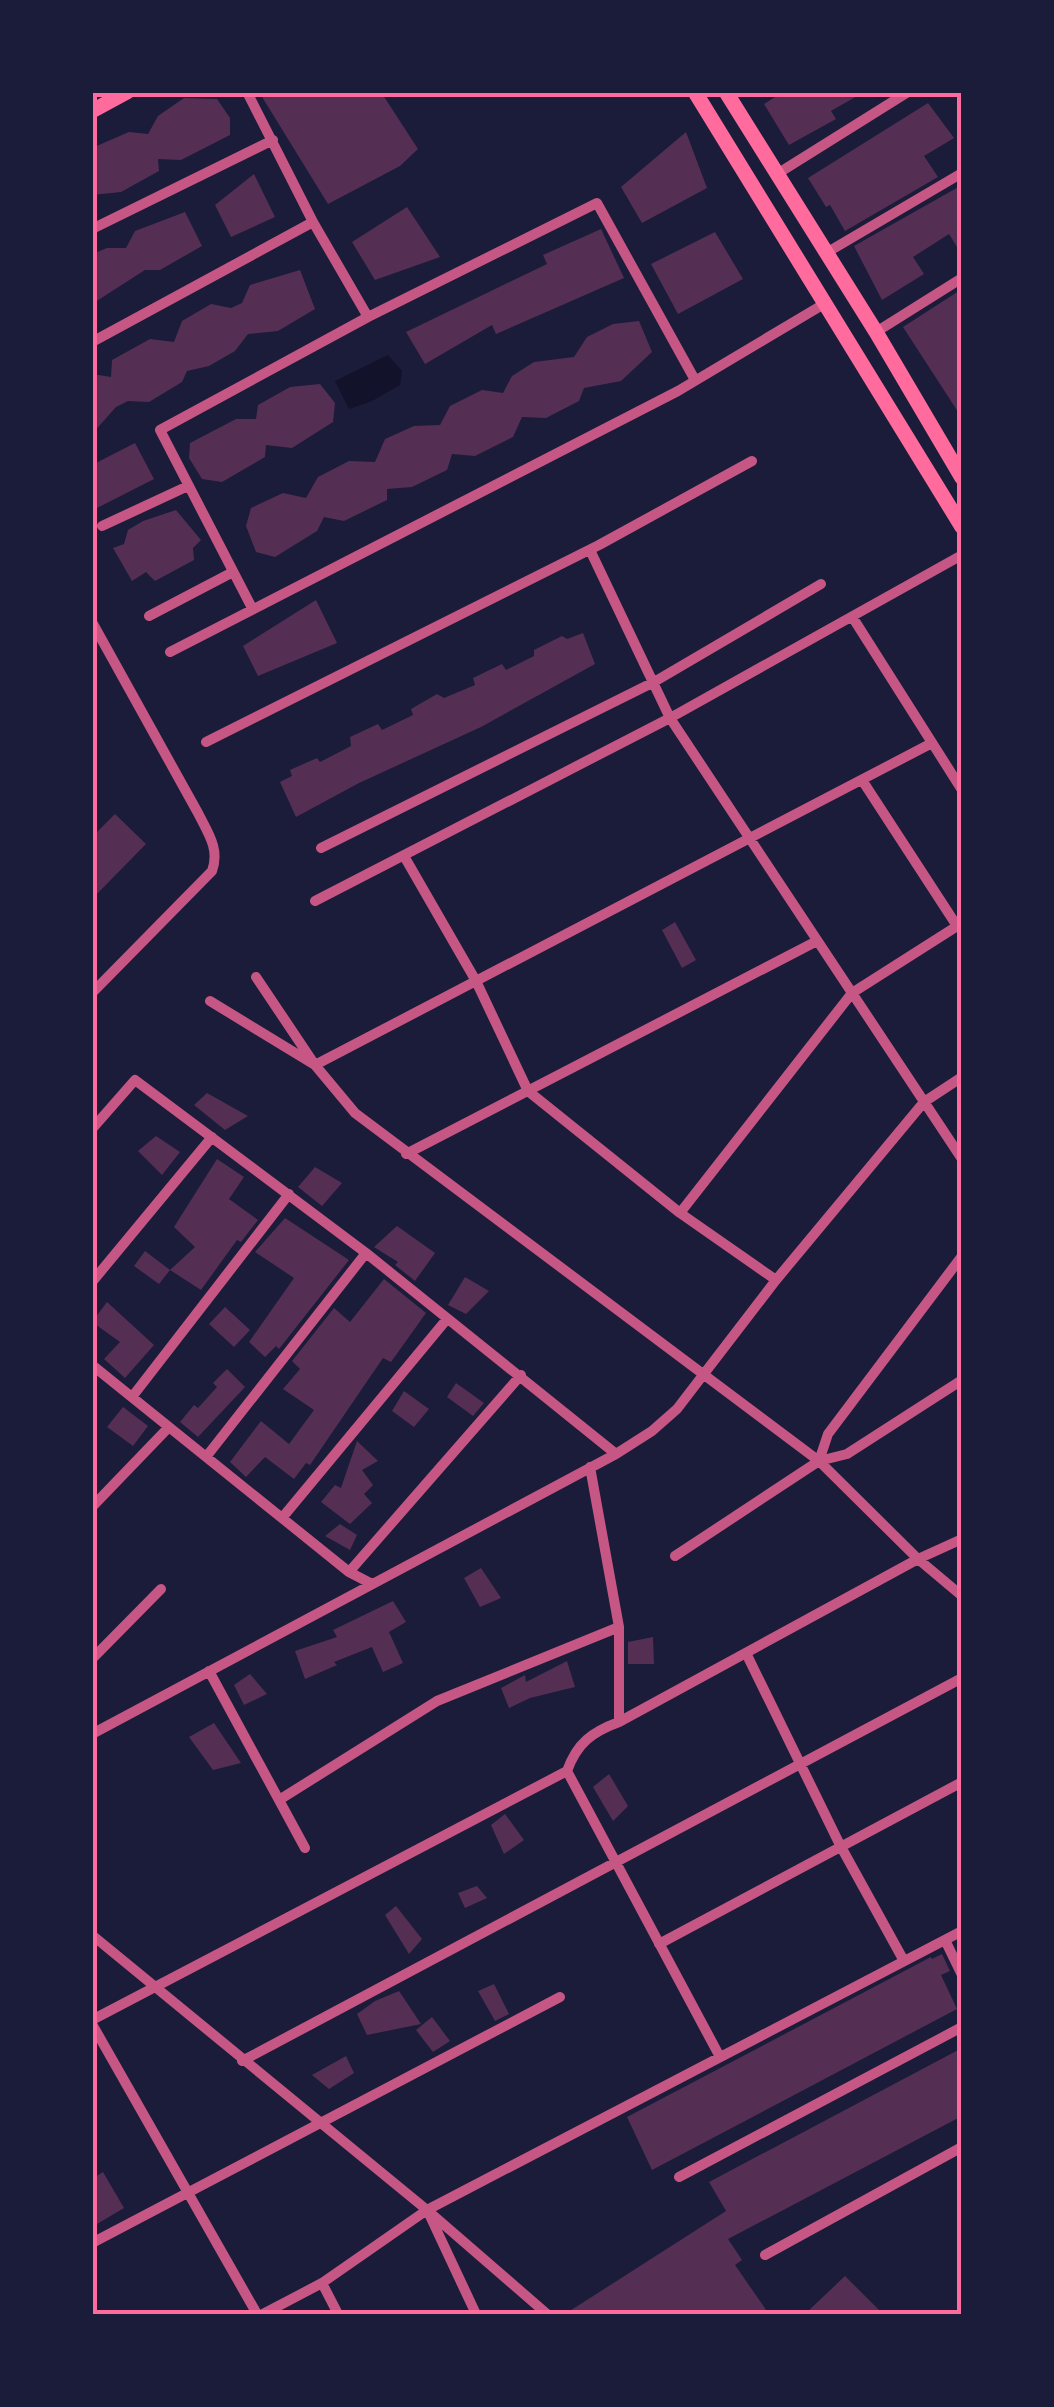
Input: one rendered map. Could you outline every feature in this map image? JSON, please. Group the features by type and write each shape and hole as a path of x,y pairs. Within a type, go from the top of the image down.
{"main road":[{"path":"92,111 128,92"},
{"path":"695,92 962,528"},
{"path":"726,92 961,477"}],"street":[{"path":"248,92 368,317"},
{"path":"777,174 908,92"},
{"path":"92,229 272,140"},
{"path":"826,253 962,174"},
{"path":"252,608 161,434 162,427 368,317 597,202 695,380"},
{"path":"92,342 314,222"},
{"path":"876,332 962,278"},
{"path":"170,652 695,380 824,304"},
{"path":"206,742 590,550 752,461"},
{"path":"939,492 961,477"},
{"path":"102,526 188,486"},
{"path":"590,550 670,718 962,1159"},
{"path":"315,901 670,718 962,555"},
{"path":"149,616 233,572"},
{"path":"322,848 654,682 821,584"},
{"path":"853,618 962,790"},
{"path":"92,622 212,840 216,859 212,871 92,993"},
{"path":"315,1065 932,743"},
{"path":"680,1213 852,993 959,924 862,780"},
{"path":"404,856 476,981 528,1091 680,1213 776,1280"},
{"path":"406,1154 818,941"},
{"path":"256,976 315,1065 355,1113 819,1461 918,1559 962,1596"},
{"path":"210,1000 315,1065"},
{"path":"92,1734 616,1454 652,1431 677,1409 776,1280 924,1102 962,1077"},
{"path":"92,1129 135,1080 366,1253 616,1454"},
{"path":"92,1282 212,1136"},
{"path":"132,1397 289,1194"},
{"path":"206,1457 366,1253"},
{"path":"819,1461 828,1434 962,1256"},
{"path":"282,1518 447,1318"},
{"path":"92,1365 348,1572 372,1584"},
{"path":"348,1572 521,1375"},
{"path":"675,1556 819,1461 848,1454 961,1382"},
{"path":"92,1507 170,1427"},
{"path":"590,1467 619,1627 619,1722"},
{"path":"962,1538 619,1722 594,1731 578,1746 567,1771 92,2022 185,2192 260,2314 322,2283 427,2210 962,1931"},
{"path":"92,1659 161,1589"},
{"path":"279,1800 437,1701 619,1627"},
{"path":"746,1653 840,1844 904,1960"},
{"path":"209,1671 305,1848"},
{"path":"242,2061 962,1678"},
{"path":"567,1771 720,2057"},
{"path":"659,1944 962,1782"},
{"path":"92,1936 427,2210 547,2314"},
{"path":"945,1940 962,1975"},
{"path":"92,2242 560,1997"},
{"path":"680,2177 962,2027"},
{"path":"765,2255 962,2147"},
{"path":"427,2210 476,2314"},
{"path":"322,2283 338,2314"}],"shaded area":[{"path":"388,355 402,371 400,385 349,409 335,381"}],"building":[{"path":"259,92 381,92 418,149 400,166 328,204"},
{"path":"783,92 864,92 831,111 836,119 789,145 764,104"},
{"path":"184,98 217,99 230,118 230,135 181,160 158,159 159,171 121,192 92,195 92,148 129,132 148,134 158,116"},
{"path":"928,103 954,138 924,156 938,177 845,231 808,178"},
{"path":"686,132 707,188 642,223 621,187"},
{"path":"254,174 275,217 231,237 215,205"},
{"path":"962,185 962,255 949,234 913,257 924,274 882,300 854,246"},
{"path":"407,207 440,257 375,280 352,242"},
{"path":"185,212 202,246 160,270 145,270 92,304 92,254 107,248 126,248 135,231"},
{"path":"601,229 624,278 496,334 492,325 425,364 406,332 547,264 543,255"},
{"path":"715,232 743,279 678,314 651,264"},
{"path":"300,270 315,309 278,331 248,334 235,351 209,366 187,371 182,382 149,402 128,401 116,407 92,434 92,374 111,377 112,360 150,339 174,342 182,321 211,304 231,308 242,303 250,285"},
{"path":"962,289 962,418 903,327"},
{"path":"639,321 652,352 621,381 584,388 579,401 546,418 522,417 513,437 475,456 452,454 447,470 412,487 387,489 387,500 344,521 324,517 317,531 275,557 256,552 246,526 251,508 283,493 306,498 318,477 349,461 375,462 385,439 414,426 440,425 450,406 482,390 503,393 512,376 534,362 574,357 587,337 613,324"},
{"path":"320,384 335,403 333,422 292,448 266,445 265,457 222,482 202,479 189,458 190,443 236,419 256,419 258,405 290,387"},
{"path":"135,443 154,479 97,508 92,500 92,465"},
{"path":"176,510 201,540 193,548 194,560 155,581 146,572 132,581 113,548 124,544 128,530"},
{"path":"316,600 337,643 258,676 243,646"},
{"path":"583,633 595,664 481,727 359,783 296,817 280,782 292,776 290,770 317,758 320,762 351,746 350,737 378,724 382,730 413,715 411,709 437,694 444,698 475,685 473,678 502,664 506,670 562,636 567,639"},
{"path":"115,814 146,844 92,899 92,837"},
{"path":"675,922 696,960 682,968 662,930"},
{"path":"207,1093 248,1116 225,1130 194,1105"},
{"path":"156,1136 180,1152 162,1175 138,1151"},
{"path":"217,1159 244,1177 229,1199 258,1220 241,1242 237,1240 201,1290 170,1270 195,1247 174,1227"},
{"path":"315,1167 342,1183 322,1206 298,1187"},
{"path":"285,1218 349,1260 279,1349 276,1346 265,1357 249,1342 294,1278 255,1252"},
{"path":"397,1226 435,1253 415,1281 395,1265 398,1262 374,1247"},
{"path":"145,1251 170,1270 159,1284 134,1266"},
{"path":"465,1277 489,1291 466,1314 448,1305"},
{"path":"384,1279 426,1313 391,1362 383,1358 310,1465 306,1463 294,1479 265,1457 246,1477 230,1462 261,1421 289,1444 314,1410 283,1389 300,1369 292,1361 334,1308 350,1322"},
{"path":"107,1302 154,1345 125,1378 104,1359 120,1342 92,1322"},
{"path":"225,1307 250,1330 234,1347 209,1324"},
{"path":"227,1369 245,1387 198,1437 180,1422 217,1387 213,1383"},
{"path":"456,1383 484,1403 473,1416 447,1397"},
{"path":"404,1391 429,1409 414,1427 392,1411"},
{"path":"123,1407 148,1426 133,1446 107,1427"},
{"path":"357,1441 378,1461 362,1470 373,1485 364,1494 372,1503 350,1524 321,1502 335,1485 341,1488"},
{"path":"340,1524 357,1535 350,1550 325,1536"},
{"path":"481,1568 501,1598 480,1607 464,1578"},
{"path":"393,1601 406,1622 389,1632 403,1663 383,1672 372,1647 305,1679 295,1651 337,1637 333,1630"},
{"path":"653,1637 654,1664 628,1664 628,1642"},
{"path":"567,1661 575,1687 530,1698 509,1708 501,1688 525,1675 526,1682"},
{"path":"250,1674 267,1694 244,1705 234,1685"},
{"path":"214,1723 241,1763 213,1770 189,1737"},
{"path":"609,1774 628,1806 613,1821 593,1787"},
{"path":"505,1814 524,1840 504,1854 491,1825"},
{"path":"477,1886 487,1898 465,1908 458,1893"},
{"path":"396,1906 422,1939 409,1954 385,1915"},
{"path":"942,1954 950,1971 941,1975 957,2009 652,2170 627,2117"},
{"path":"494,1984 509,2014 495,2021 478,1991"},
{"path":"399,1991 421,2024 367,2035 357,2014"},
{"path":"432,2017 450,2041 433,2052 416,2030"},
{"path":"962,2048 962,2116 728,2239 742,2260 735,2265 769,2314 565,2314 726,2211 709,2182"},
{"path":"346,2056 354,2073 329,2089 312,2075"},
{"path":"103,2172 124,2208 92,2227 92,2179"},
{"path":"845,2276 883,2314 805,2314"}]}
